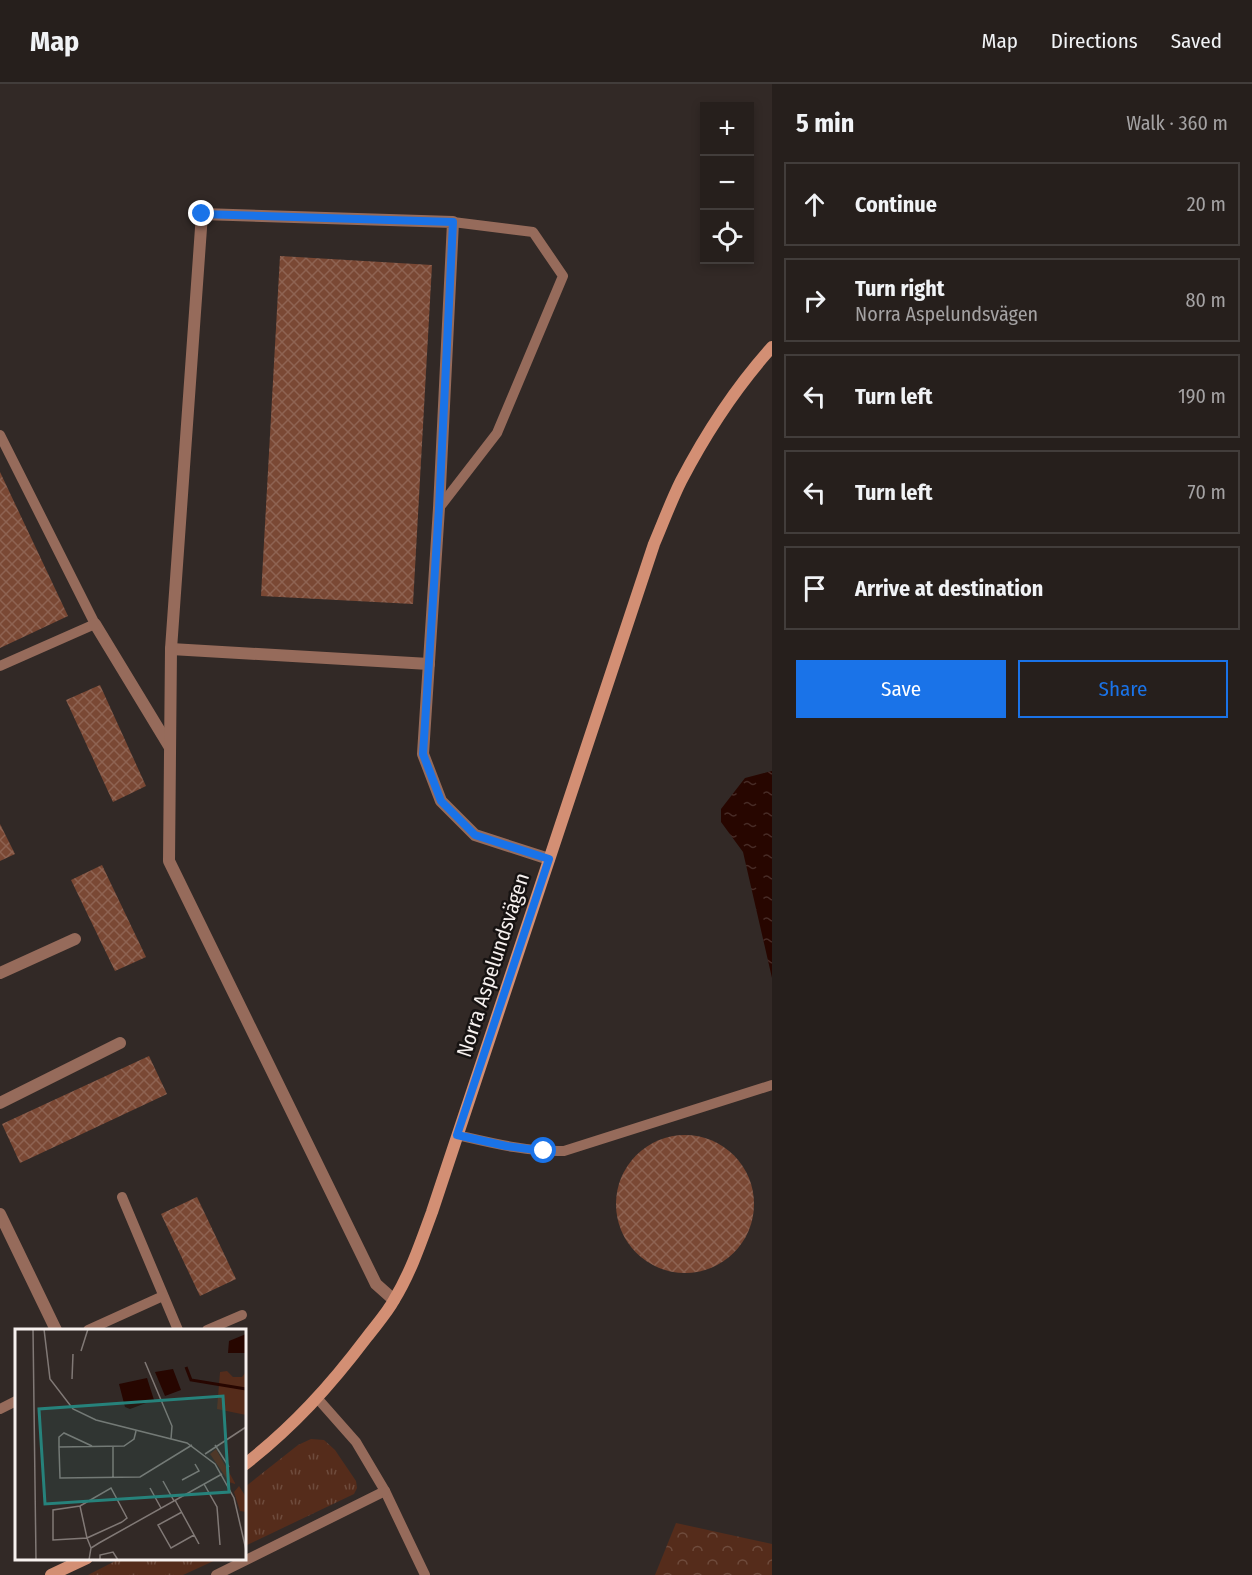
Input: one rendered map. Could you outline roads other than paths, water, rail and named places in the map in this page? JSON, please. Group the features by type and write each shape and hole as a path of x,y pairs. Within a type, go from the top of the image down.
{"street":[{"path":"394,1300 376,1284 169,861 171,649 202,214 453,222 439,508 423,754 441,801 475,835 549,859"},
{"name":"Norra Aspelundsvägen","path":"246,1463 274,1441 318,1399 343,1369 394,1300 416,1255 654,544 680,482 714,424 756,364 772,347"},
{"path":"95,624 170,747"},
{"path":"171,649 429,664"},
{"path":"0,974 75,939"},
{"path":"0,1103 120,1043"},
{"path":"0,1214 56,1329"},
{"path":"51,1575 83,1560"}],"lane":[{"path":"439,508 497,433 562,276 533,232 453,222"},
{"path":"0,435 95,624 0,666"},
{"path":"457,1135 525,1149 564,1151 772,1084"},
{"path":"122,1197 178,1329"},
{"path":"90,1329 163,1296"},
{"path":"209,1329 242,1315"},
{"path":"318,1399 356,1442 384,1491 425,1575"},
{"path":"0,1409 15,1402"},
{"path":"216,1575 384,1491"}],"water":[{"path":"772,771 772,978 743,852 721,822 721,809 745,778"}]}
